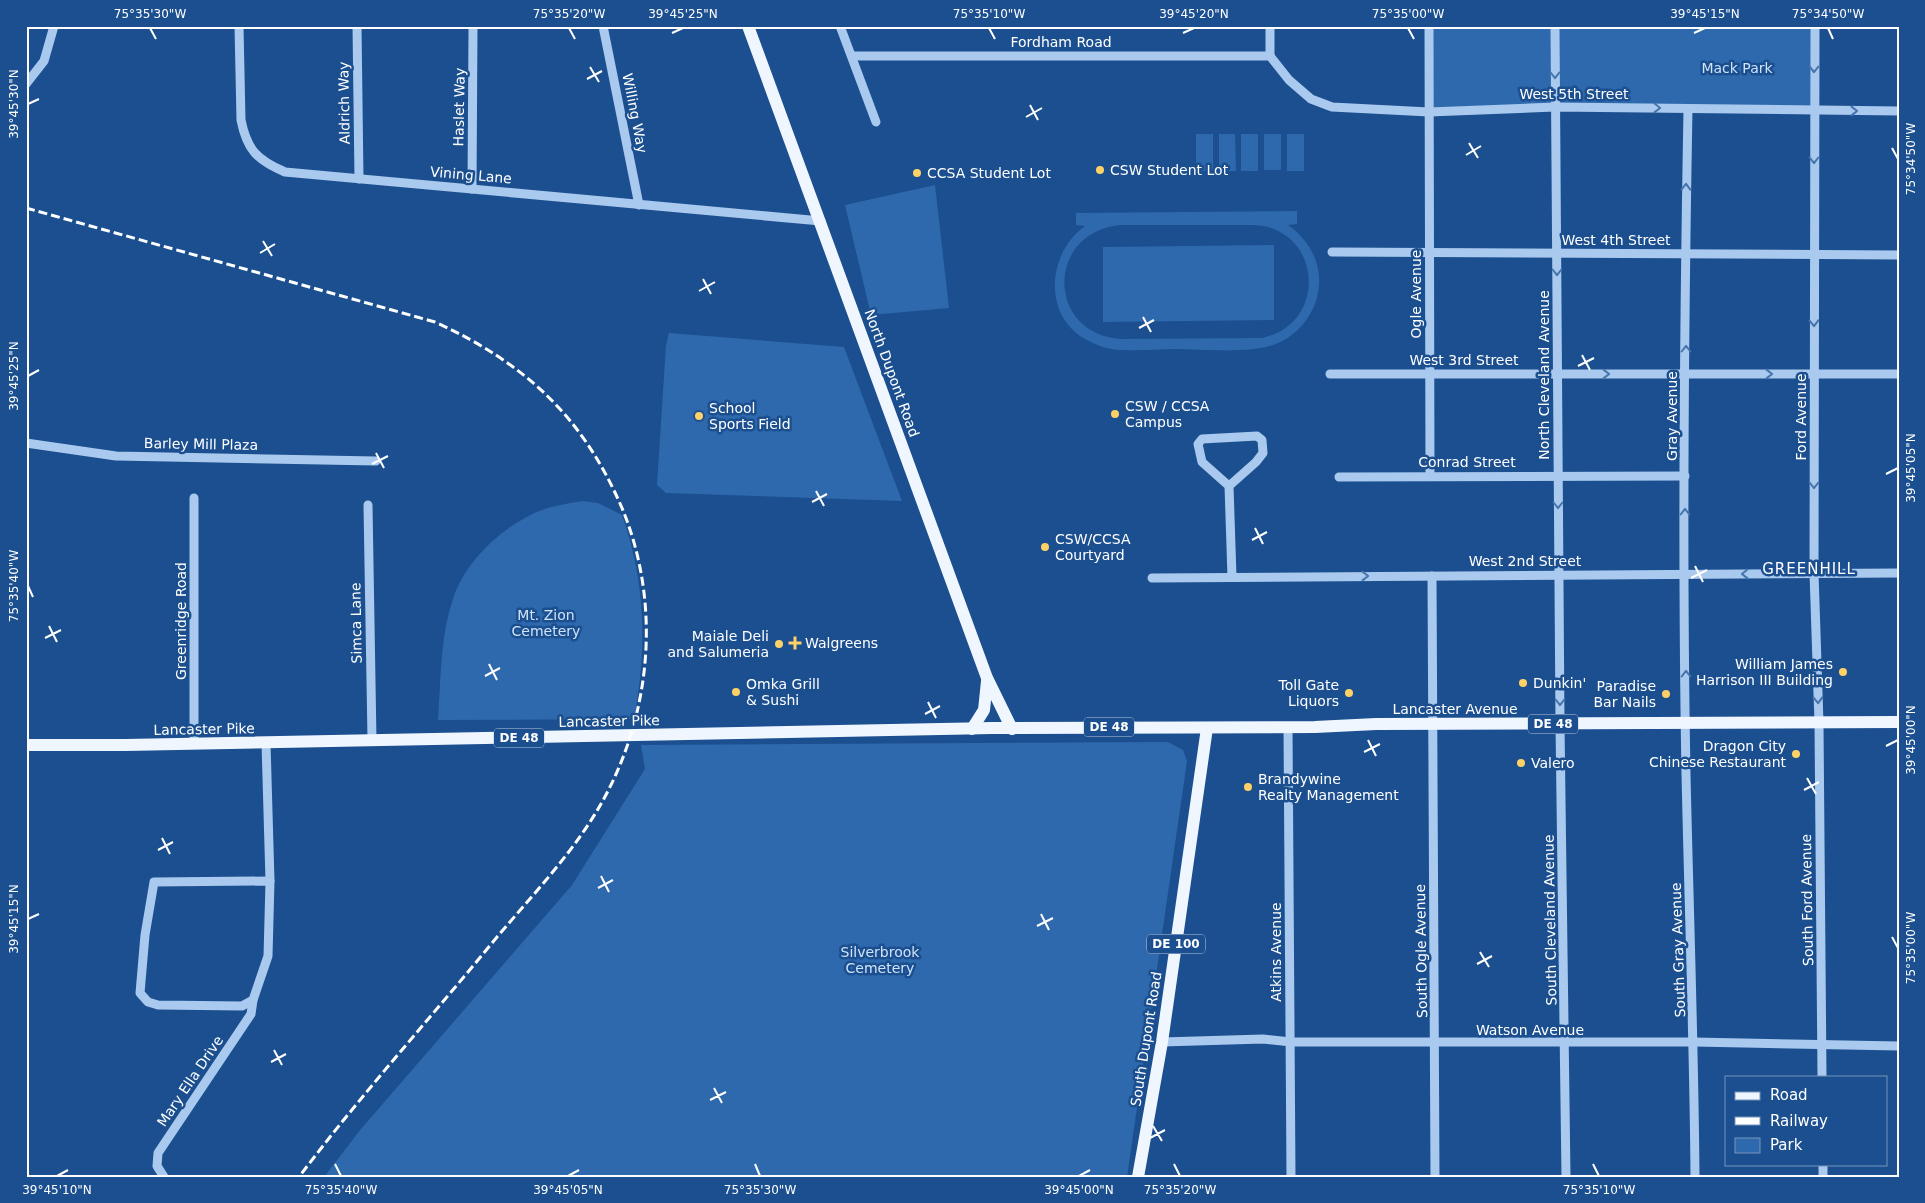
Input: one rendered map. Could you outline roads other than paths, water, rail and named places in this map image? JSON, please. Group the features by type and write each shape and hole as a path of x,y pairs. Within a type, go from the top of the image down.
{"main road":[{"name":"North Dupont Road","path":"748,26 987,678 1012,729"},
{"path":"972,729 984,710 987,678"},
{"name":"Lancaster Avenue","path":"1012,729 1207,728 1376,724 1899,722"},
{"name":"South Dupont Road","path":"1138,1177 1162,1042 1207,728"},
{"name":"Lancaster Pike","path":"26,745 266,743 1012,729"}],"street":[{"path":"26,84 44,61 54,26"},
{"name":"Vining Lane","path":"239,26 241,120 249,146 257,156 285,172 820,221"},
{"name":"Aldrich Way","path":"357,26 359,179"},
{"name":"Haslet Way","path":"472,189 473,26"},
{"name":"Willing Way","path":"603,26 639,205"},
{"path":"840,26 876,122"},
{"path":"1270,26 1270,56"},
{"name":"Ogle Avenue","path":"1429,26 1430,476"},
{"name":"North Cleveland Avenue","path":"1555,26 1560,724"},
{"name":"Ford Avenue","path":"1815,26 1814,573 1819,723"},
{"name":"Fordham Road","path":"852,56 1270,56"},
{"name":"West 5th Street","path":"1270,56 1289,80 1311,99 1332,107 1429,112 1556,106 1814,112 1899,111"},
{"name":"Gray Avenue","path":"1686,723 1685,254 1688,109"},
{"name":"West 4th Street","path":"1332,252 1899,256"},
{"name":"West 3rd Street","path":"1330,374 1899,374"},
{"path":"1229,486 1256,462 1263,453 1262,440 1257,436 1202,439 1198,444 1202,462 1229,486 1232,577"},
{"name":"Barley Mill Plaza","path":"26,444 116,456 376,461"},
{"name":"Conrad Street","path":"1339,477 1685,476"},
{"name":"Greenridge Road","path":"194,498 194,744"},
{"name":"Simca Lane","path":"368,505 372,740"},
{"name":"West 2nd Street","path":"1152,578 1899,573"},
{"path":"1432,576 1432,725"},
{"name":"South Gray Avenue","path":"1686,723 1694,1042 1695,1177"},
{"name":"South Ford Avenue","path":"1819,723 1822,1076"},
{"name":"South Cleveland Avenue","path":"1560,724 1566,1044 1566,1177"},
{"name":"South Ogle Avenue","path":"1432,725 1436,1043 1435,1177"},
{"name":"Atkins Avenue","path":"1288,726 1291,1177"},
{"name":"Mary Ella Drive","path":"164,1177 157,1166 158,1153 251,1014 253,1000 268,956 270,881 266,743"},
{"path":"253,1000 242,1006 158,1005 148,1002 140,993 145,935 154,882 270,881"},
{"name":"Watson Avenue","path":"1162,1042 1263,1039 1291,1042 1566,1044 1694,1042 1899,1046"}],"railway":[{"path":"26,208 435,322 467,338 497,356 523,375 548,396 569,420 589,446 606,476 622,508 635,546 643,585 646,624 645,664 639,703 629,742 614,779 595,814 572,848 370,1088 299,1177"}],"place":[{"name":"CSW Student Lot","path":"1100,170"},
{"name":"CCSA Student Lot","path":"917,173"},
{"name":"CSW / CCSA Campus","path":"1115,414"},
{"name":"School Sports Field","path":"699,416"},
{"name":"CSW/CCSA Courtyard","path":"1045,547"},
{"name":"Walgreens","path":"795,643"},
{"name":"Maiale Deli and Salumeria","path":"779,644"},
{"name":"William James Harrison III Building","path":"1843,672"},
{"name":"Dunkin'","path":"1523,683"},
{"name":"Omka Grill & Sushi","path":"736,692"},
{"name":"Toll Gate Liquors","path":"1349,693"},
{"name":"Paradise Bar Nails","path":"1666,694"},
{"name":"Dragon City Chinese Restaurant","path":"1796,754"},
{"name":"Valero","path":"1521,763"},
{"name":"Brandywine Realty Management","path":"1248,787"}],"district":[{"name":"GREENHILL","path":"1809,569"}],"park label":[{"name":"Mack Park","path":"1737,68"},
{"name":"Mt. Zion Cemetery","path":"546,624"},
{"name":"Silverbrook Cemetery","path":"880,960"}]}
